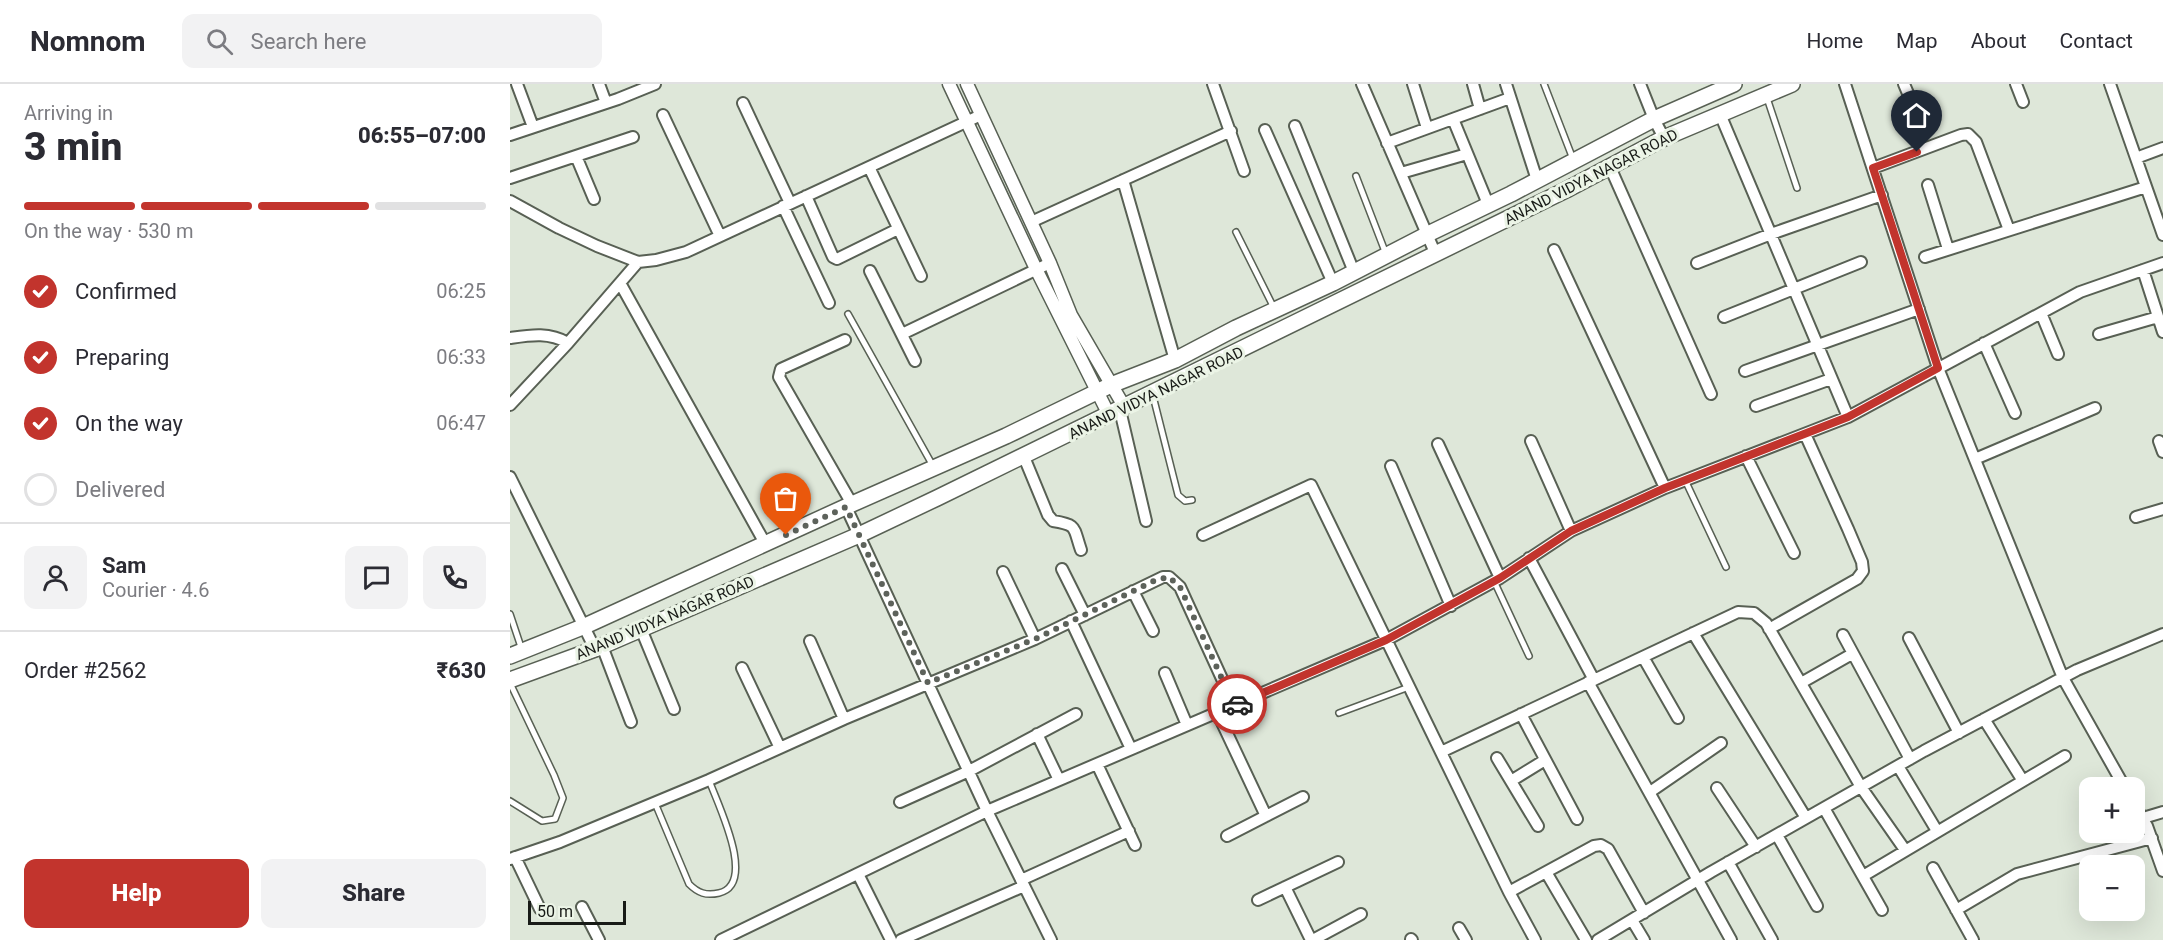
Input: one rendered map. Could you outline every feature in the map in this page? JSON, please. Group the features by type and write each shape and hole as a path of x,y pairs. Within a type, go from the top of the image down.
{"main road":[{"name":"ANAND VIDYA NAGAR ROAD","path":"516,654 585,627 1006,436 1105,388 1175,360 1537,180 1654,118 1734,84"},
{"name":"ANAND VIDYA NAGAR ROAD","path":"510,682 599,647 859,535 1024,457 1436,255 1664,138 1792,84"}],"street":[{"path":"517,84 533,127"},
{"path":"599,84 606,103"},
{"path":"510,135 655,84"},
{"path":"949,84 1074,349 1105,388 1118,411"},
{"path":"967,84 1050,263 1071,315 1118,411 1146,521"},
{"path":"1213,84 1244,171"},
{"path":"1362,84 1436,255"},
{"path":"1413,84 1427,128"},
{"path":"1473,84 1480,109"},
{"path":"1506,84 1537,180"},
{"path":"1640,84 1664,138"},
{"path":"1845,84 1938,368 2063,678 2119,777"},
{"path":"1904,84 1918,117"},
{"path":"2016,84 2023,102"},
{"path":"2115,86 2136,158 2163,235"},
{"path":"1388,143 1510,98"},
{"path":"743,103 829,303"},
{"path":"1720,114 1848,417"},
{"path":"663,115 720,236"},
{"path":"510,201 597,246 638,261 656,260 686,252 981,115"},
{"path":"1453,119 1488,204"},
{"path":"1295,126 1354,272"},
{"path":"1031,222 1231,130"},
{"path":"1265,130 1333,283"},
{"path":"1873,168 1961,135 1968,135 1976,142 2009,230"},
{"path":"510,178 633,137"},
{"path":"2136,158 2163,148"},
{"path":"1401,173 1467,154"},
{"path":"576,156 594,199"},
{"path":"869,167 921,276"},
{"path":"1610,167 1711,394"},
{"path":"1123,180 1175,360"},
{"path":"1928,185 1948,249"},
{"path":"1925,257 2146,187"},
{"path":"1697,263 1882,195"},
{"path":"806,196 833,257 837,259 898,229"},
{"path":"1554,250 1665,488"},
{"path":"510,405 568,344 638,261"},
{"path":"1724,316 1861,262"},
{"path":"902,334 1050,263"},
{"path":"721,940 987,811 1386,640 1497,580 1571,531 1684,480 1848,417 2080,292 2163,263"},
{"path":"2143,270 2163,332"},
{"path":"870,271 915,361"},
{"path":"620,283 766,545"},
{"path":"1745,371 1919,309"},
{"path":"2041,313 2058,354"},
{"path":"2099,334 2158,316"},
{"path":"510,338 537,334 558,337 568,344"},
{"path":"845,340 781,369 779,377 849,506 859,535 987,811 1051,940"},
{"path":"1984,343 2015,413"},
{"path":"1756,406 1832,379"},
{"path":"1975,459 2095,408"},
{"path":"1769,629 1857,579 1863,571 1862,561 1805,434"},
{"path":"1531,441 1571,531"},
{"path":"1438,444 1497,580"},
{"path":"1746,456 1794,553"},
{"path":"1024,457 1048,515 1053,521 1068,523 1073,528 1081,550"},
{"path":"1391,466 1451,606"},
{"path":"510,477 585,627 599,647 631,722"},
{"path":"1203,535 1311,485 1534,940"},
{"path":"2136,517 2163,509"},
{"path":"1529,558 1650,792 1731,940"},
{"path":"1062,569 1085,615"},
{"path":"1003,572 1035,639"},
{"path":"540,909 512,858 560,842 709,780 844,719 1035,639 1163,577 1175,580 1180,587 1234,705"},
{"path":"1133,591 1153,631"},
{"path":"1441,752 1737,612 1754,613 1769,629 1861,787 1905,850"},
{"path":"1071,621 1131,749"},
{"path":"641,629 674,709"},
{"path":"1693,633 1806,818"},
{"path":"1598,940 1728,862 1898,765 2063,678 2163,634"},
{"path":"1843,635 1910,759"},
{"path":"1910,638 1959,732"},
{"path":"810,641 844,719"},
{"path":"1801,683 1852,654"},
{"path":"1643,657 1678,718"},
{"path":"742,668 780,748"},
{"path":"1165,673 1186,725"},
{"path":"1217,712 1266,816"},
{"path":"900,802 969,771 1076,714"},
{"path":"1521,714 1577,819"},
{"path":"1984,719 2023,781"},
{"path":"1037,734 1059,780"},
{"path":"1650,792 1721,743"},
{"path":"1863,876 2065,756"},
{"path":"1497,758 1538,826"},
{"path":"1510,781 1545,760"},
{"path":"1097,764 1135,844"},
{"path":"1898,765 1938,831"},
{"path":"1717,788 1756,847"},
{"path":"1227,836 1303,797"},
{"path":"1824,808 1882,910"},
{"path":"2145,817 2163,812"},
{"path":"2145,822 2163,872"},
{"path":"901,940 1129,831"},
{"path":"1777,835 1817,906"},
{"path":"1956,910 2017,874 2152,838"},
{"path":"1509,892 1594,846 1601,845 1608,849 1644,913"},
{"path":"1258,900 1338,862"},
{"path":"1728,862 1772,940"},
{"path":"1933,868 1973,940"},
{"path":"1546,872 1586,940"},
{"path":"858,874 891,940"},
{"path":"1285,887 1312,940 1361,914"},
{"path":"582,908 599,940"},
{"path":"1632,920 1644,940"},
{"path":"1459,928 1466,940"}],"lane":[{"path":"1544,84 1574,160"},
{"path":"1766,95 1797,188"},
{"path":"1356,177 1386,255"},
{"path":"1236,232 1275,310"},
{"path":"848,314 934,468"},
{"path":"1152,394 1178,495 1185,501 1192,500"},
{"path":"1684,480 1726,567"},
{"path":"1497,580 1529,656"},
{"path":"510,614 516,654"},
{"path":"510,682 563,798 555,819 542,821 510,801"},
{"path":"1339,713 1409,687"},
{"path":"655,803 689,884 697,891 709,895 722,892 732,884 737,866 735,850 709,780"}],"way so far":[{"path":"786,535 846,507 928,683 1035,639 1156,580 1169,577 1175,580 1180,587 1234,705 1237,704"}],"route":[{"path":"1237,704 1386,640 1500,578 1571,531 1665,488 1848,417 1938,368 1873,168 1917,152"}]}
